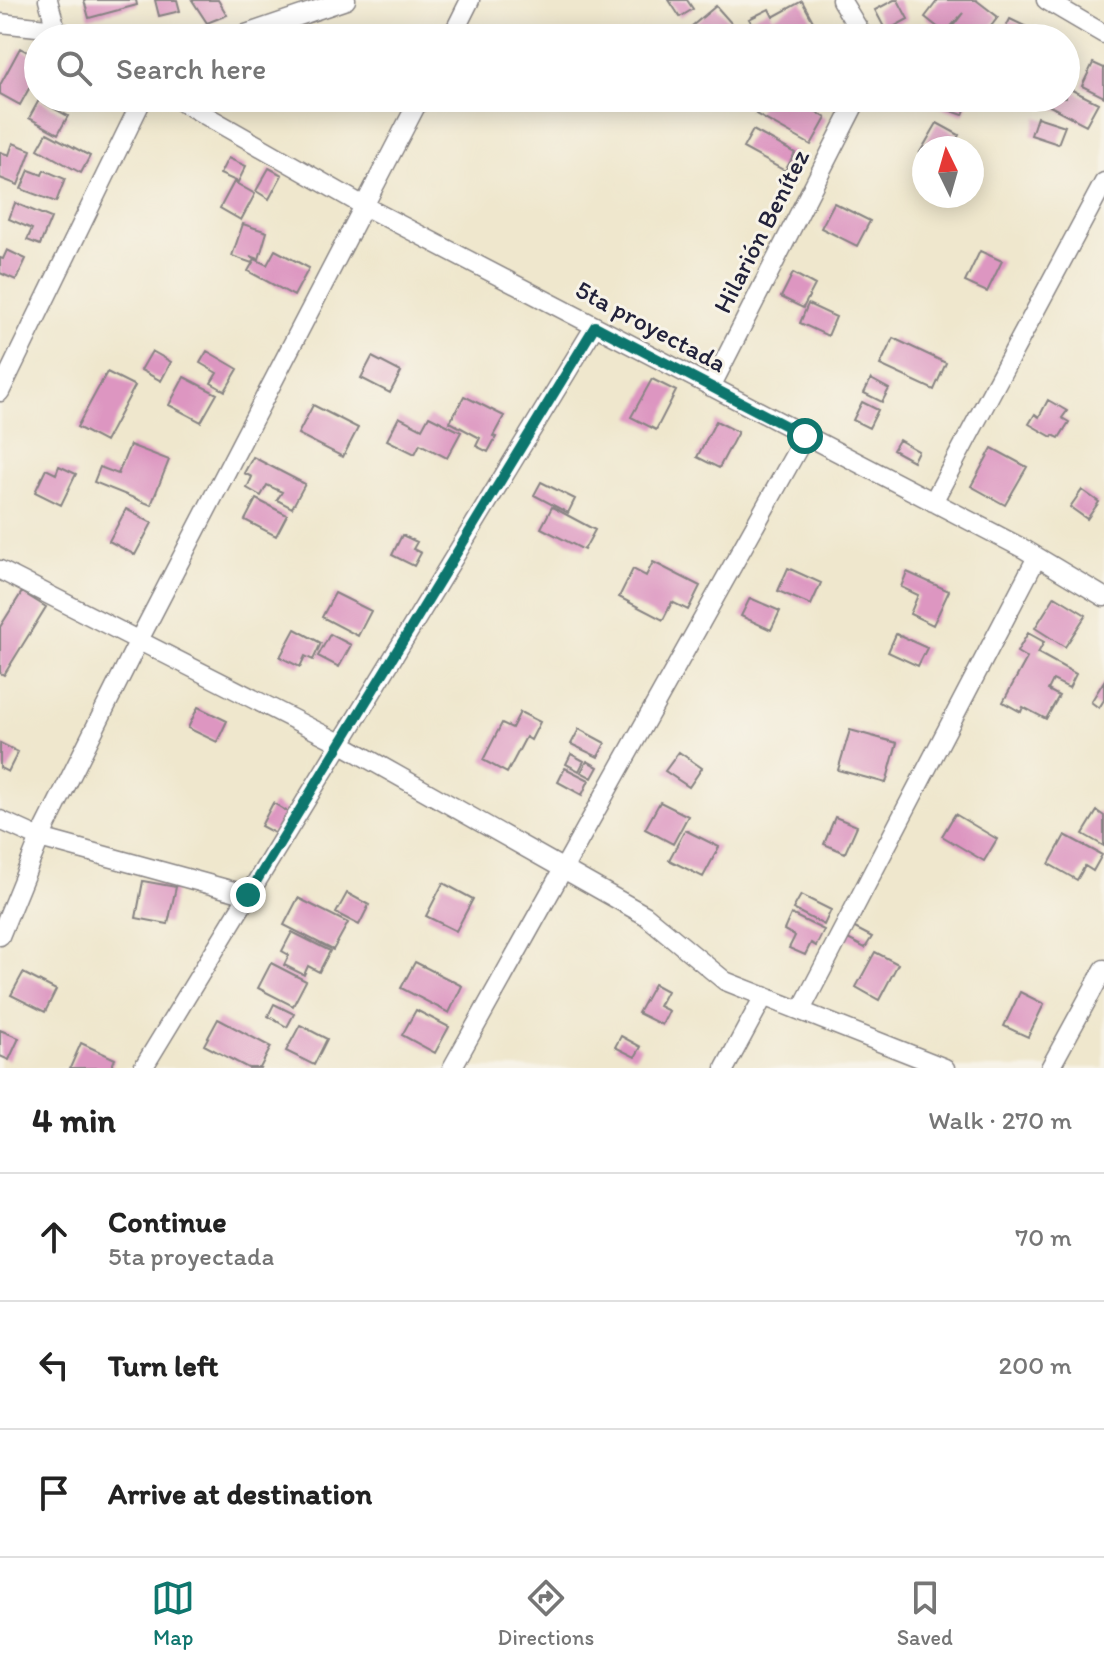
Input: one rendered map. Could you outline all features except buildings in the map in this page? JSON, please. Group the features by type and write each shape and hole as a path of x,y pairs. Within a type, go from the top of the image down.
{"street":[{"path":"48,0 60,24"},
{"path":"275,24 346,0"},
{"path":"458,24 470,0"},
{"path":"841,0 856,24"},
{"path":"1046,0 1104,34"},
{"path":"0,23 24,27"},
{"path":"0,392 136,112"},
{"name":"5ta proyectada","path":"200,112 364,206 933,502 1037,557 1104,597"},
{"path":"0,936 40,838 139,640 413,112"},
{"name":"Hilarión Benítez","path":"711,387 851,112"},
{"path":"933,502 1104,182"},
{"path":"143,1068 595,326"},
{"path":"452,1068 805,436"},
{"path":"801,1010 1037,557"},
{"path":"0,570 340,743 564,869 645,915 725,981 945,1068"},
{"path":"0,820 40,838 248,895"},
{"path":"1050,1068 1104,969"},
{"path":"725,1068 764,996"}],"route":[{"path":"248,895 595,326 805,436"}]}
